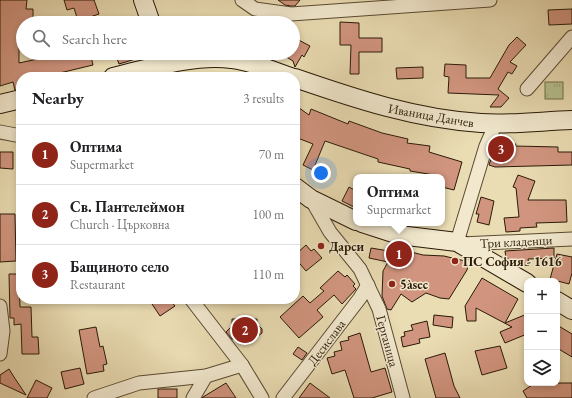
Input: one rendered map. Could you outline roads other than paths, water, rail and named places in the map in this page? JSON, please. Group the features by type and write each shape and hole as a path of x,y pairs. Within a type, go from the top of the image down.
{"main road":[{"path":"143,0 149,16"},
{"path":"136,72 194,60"},
{"path":"235,60 275,72"},
{"name":"Иваница Данчев","path":"300,80 375,105 434,118 496,123 572,120"},
{"path":"0,104 16,100"},
{"path":"300,191 311,199 353,220"},
{"path":"371,226 399,235 459,243 524,281"},
{"path":"560,303 572,310"}],"street":[{"path":"242,0 255,9 291,14 490,0"},
{"path":"527,89 572,37"},
{"path":"459,243 486,146 496,123"},
{"path":"0,132 16,135"},
{"name":"Герганица","path":"311,199 330,232 360,269 368,285 379,309 403,398"},
{"name":"Три кладенци","path":"459,243 572,238"},
{"name":"Десислава","path":"283,398 368,285"},
{"path":"195,304 242,365 262,398"},
{"path":"0,306 3,331 0,354"},
{"path":"94,398 139,382 206,376 242,365"},
{"path":"193,398 206,376"}],"place":[{"name":"Бащиното село","path":"501,149"},
{"name":"Дарси","path":"321,246"},
{"name":"Оптима","path":"399,254"},
{"name":"ПС София - 1616","path":"455,261"},
{"name":"5àsec","path":"392,284"},
{"name":"Св. Пантелеймон","path":"245,330"}]}
